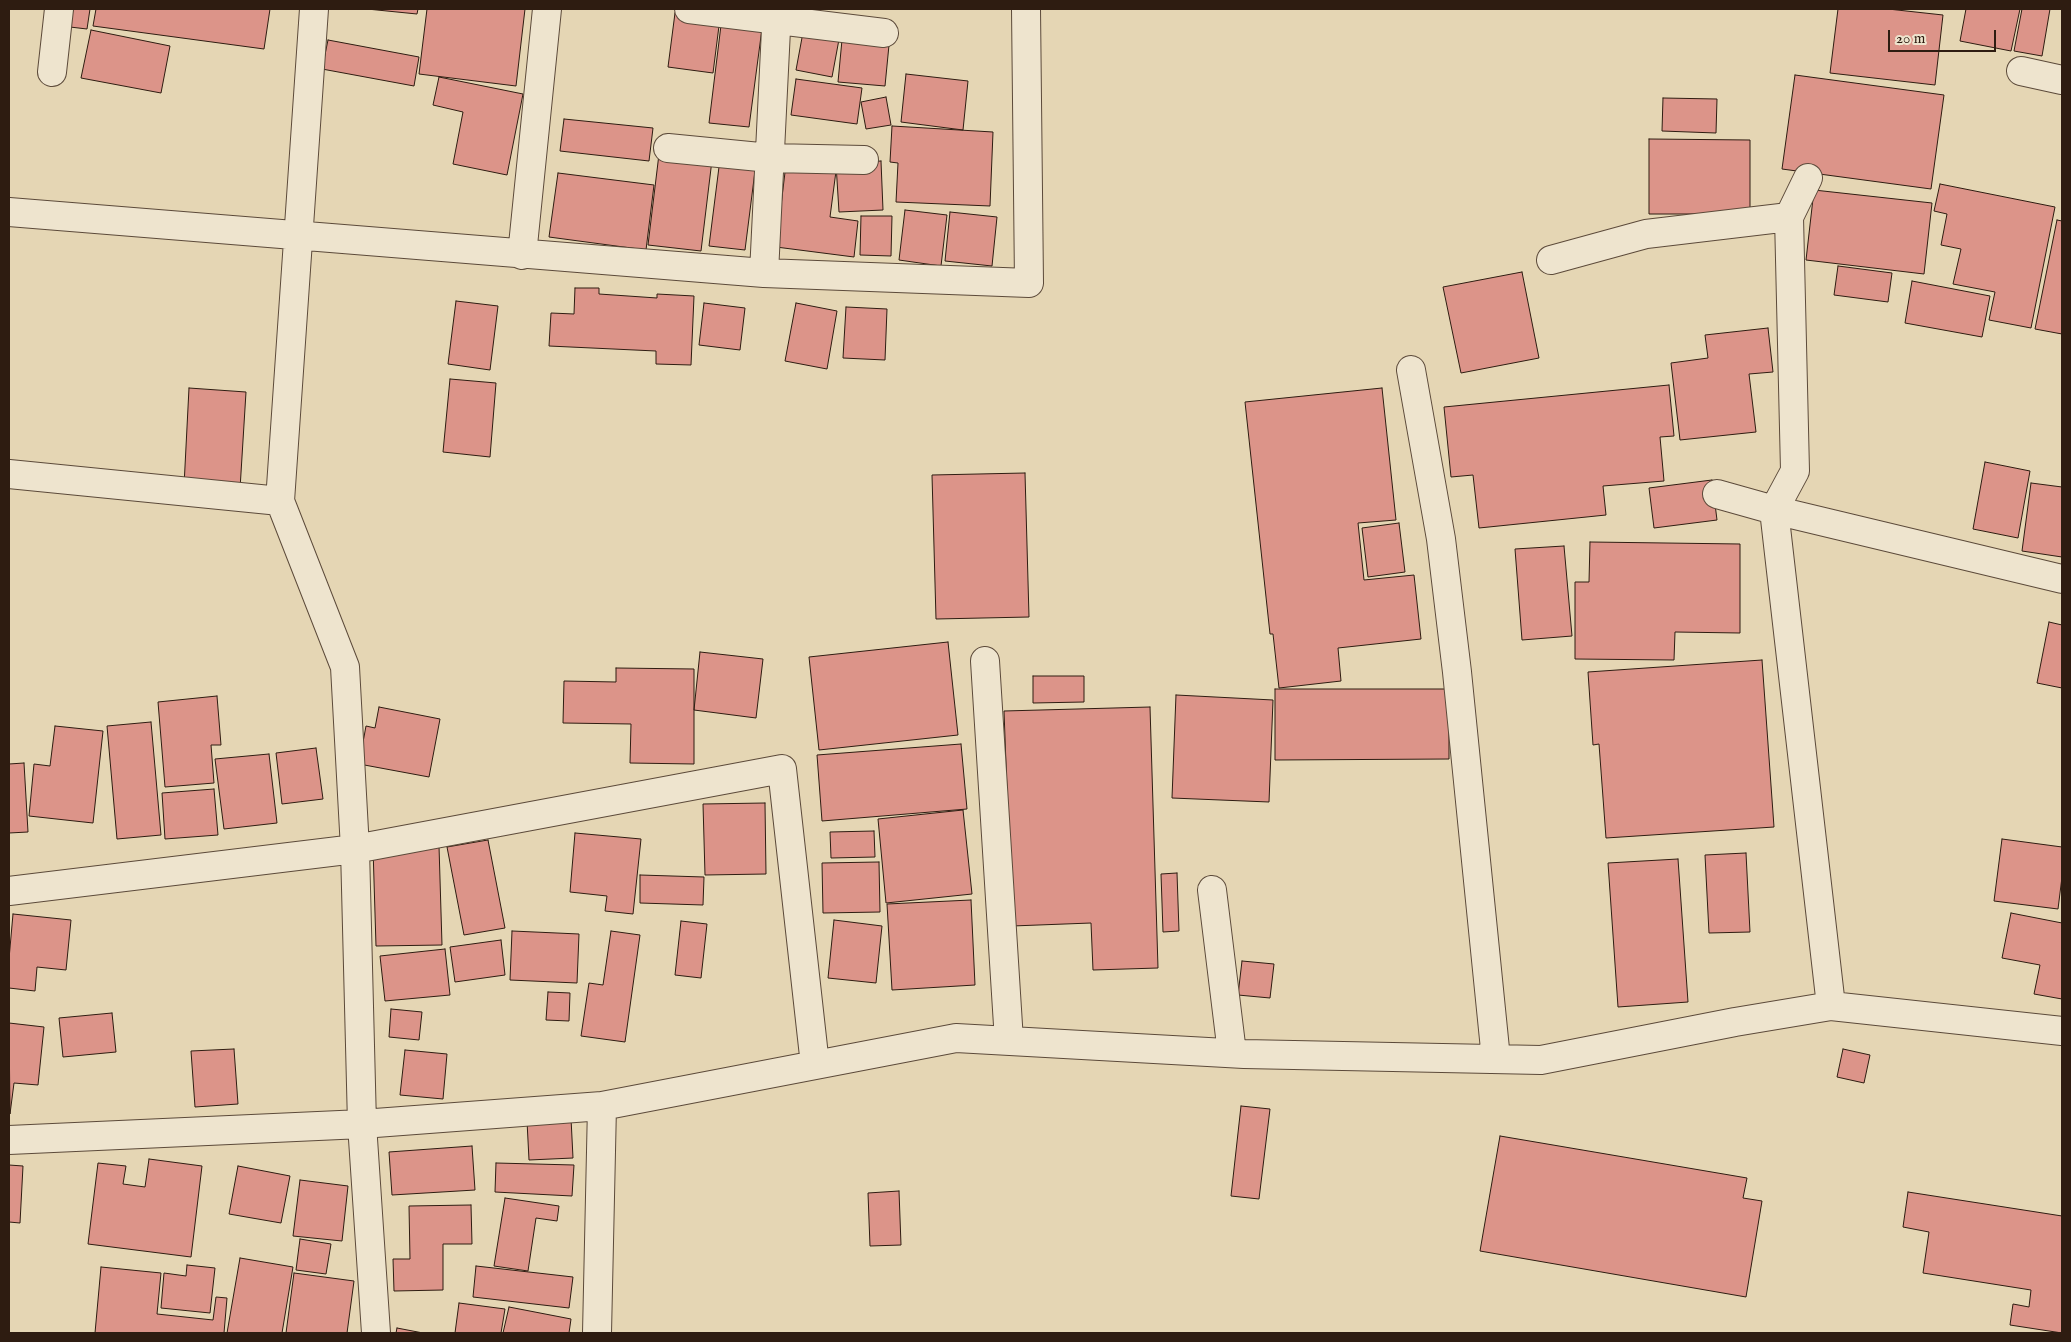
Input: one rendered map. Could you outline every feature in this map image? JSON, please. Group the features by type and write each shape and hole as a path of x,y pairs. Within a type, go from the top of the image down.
{"street":[{"path":"52,72 58,9"},
{"path":"314,9 280,500 345,667 355,849 362,1124 376,1333"},
{"path":"522,254 547,9"},
{"path":"689,9 777,14 884,33"},
{"path":"9,212 764,273 1028,283 1026,9"},
{"path":"764,273 777,14"},
{"path":"2021,71 2062,80"},
{"path":"668,148 770,158 864,160"},
{"path":"1808,178 1789,217 1795,471 1774,510 1831,1006"},
{"path":"1551,260 1646,234 1789,217"},
{"path":"1411,370 1442,548 1457,672 1496,1059"},
{"path":"9,474 280,500"},
{"path":"1717,494 1774,510 2062,578"},
{"path":"985,661 1009,1041"},
{"path":"9,891 355,849 782,769 815,1065"},
{"path":"1212,890 1232,1053"},
{"path":"9,1140 362,1124 602,1106 956,1038 1232,1053 1541,1060 1734,1022 1831,1006 2062,1031"},
{"path":"597,1333 602,1106"}],"building":[{"path":"73,9 90,9 87,29 70,27"},
{"path":"96,9 270,9 264,49 93,26"},
{"path":"367,9 418,9 417,14"},
{"path":"427,9 525,9 516,86 419,74"},
{"path":"1838,9 1888,9 1943,15 1935,85 1830,73"},
{"path":"1966,9 2020,9 2011,51 1960,41"},
{"path":"2022,9 2050,9 2042,56 2014,51"},
{"path":"675,13 720,18 713,73 668,67"},
{"path":"722,17 763,21 749,127 709,123"},
{"path":"804,27 840,34 832,77 796,70"},
{"path":"91,30 170,46 161,93 81,78"},
{"path":"328,40 419,57 414,86 322,69"},
{"path":"842,40 889,45 885,86 838,82"},
{"path":"906,74 968,81 963,130 901,122"},
{"path":"1795,75 1944,95 1931,189 1782,169"},
{"path":"439,77 523,94 507,175 453,164 463,112 433,105"},
{"path":"796,79 862,88 857,124 791,115"},
{"path":"886,97 891,125 866,129 861,102"},
{"path":"1663,98 1717,99 1716,133 1662,131"},
{"path":"564,119 653,128 649,161 560,151"},
{"path":"892,126 993,132 990,206 896,202 898,163 890,162"},
{"path":"1649,139 1750,140 1750,214 1649,214"},
{"path":"659,154 712,160 701,251 648,245"},
{"path":"720,159 756,163 745,250 709,246"},
{"path":"881,161 883,210 839,212 836,164"},
{"path":"786,164 836,171 830,217 858,221 854,257 776,247"},
{"path":"558,173 654,185 646,250 549,237"},
{"path":"1940,184 2055,207 2031,328 1989,320 1995,292 1953,284 1961,249 1941,245 1947,214 1934,211"},
{"path":"1814,190 1932,203 1924,274 1806,260"},
{"path":"905,210 947,215 941,266 899,260"},
{"path":"950,212 997,217 992,266 945,261"},
{"path":"861,216 892,216 891,256 860,255"},
{"path":"2057,220 2062,221 2062,334 2035,329"},
{"path":"1838,266 1892,273 1888,302 1834,295"},
{"path":"1522,272 1539,358 1461,373 1443,287"},
{"path":"1912,281 1990,296 1982,337 1905,323"},
{"path":"575,288 599,288 599,294 657,298 657,294 694,296 691,365 656,364 656,351 549,346 551,313 574,314"},
{"path":"456,301 498,306 490,370 448,364"},
{"path":"704,303 745,308 740,350 699,345"},
{"path":"796,303 837,311 827,369 785,361"},
{"path":"846,307 887,309 885,360 843,358"},
{"path":"1768,328 1773,372 1749,374 1756,432 1680,440 1671,363 1708,358 1705,335"},
{"path":"450,379 496,383 490,457 443,452"},
{"path":"1669,385 1674,436 1660,437 1664,481 1603,486 1606,515 1479,528 1473,475 1451,477 1444,407"},
{"path":"189,388 246,392 240,489 184,486"},
{"path":"1382,388 1396,520 1358,523 1364,580 1414,575 1421,639 1338,648 1341,681 1279,688 1273,634 1270,634 1245,402"},
{"path":"1985,462 2030,471 2018,538 1973,529"},
{"path":"1025,473 1029,617 936,619 932,475"},
{"path":"1712,480 1717,520 1654,528 1649,488"},
{"path":"2031,483 2062,487 2062,557 2022,551"},
{"path":"1399,523 1405,572 1368,577 1362,528"},
{"path":"1590,542 1740,544 1740,633 1675,632 1674,660 1575,659 1575,582 1589,582"},
{"path":"1564,546 1572,636 1522,640 1515,549"},
{"path":"2049,622 2062,625 2062,688 2037,683"},
{"path":"948,642 958,735 819,750 809,657"},
{"path":"700,652 763,659 756,718 694,710"},
{"path":"1762,660 1774,827 1606,838 1599,744 1593,745 1588,672"},
{"path":"616,668 694,669 694,764 630,763 631,724 563,723 564,681 616,682"},
{"path":"1033,676 1084,676 1084,702 1033,703"},
{"path":"1275,689 1449,689 1449,759 1275,760"},
{"path":"1176,695 1273,700 1269,802 1172,798"},
{"path":"217,696 221,745 211,745 214,783 165,787 158,702"},
{"path":"379,707 440,719 429,777 359,764 366,726 375,728"},
{"path":"1150,707 1158,968 1093,970 1091,923 1012,926 1004,711"},
{"path":"151,722 161,835 117,839 107,726"},
{"path":"55,726 103,731 93,823 29,816 34,764 50,766"},
{"path":"961,744 967,809 822,821 817,755"},
{"path":"316,748 323,799 282,804 276,753"},
{"path":"269,754 277,823 224,829 215,759"},
{"path":"24,763 28,832 9,833 9,764"},
{"path":"214,789 218,835 165,839 162,793"},
{"path":"765,803 766,874 705,875 703,804"},
{"path":"963,810 972,894 886,903 878,819"},
{"path":"874,831 875,857 831,858 830,832"},
{"path":"575,833 641,839 633,914 605,911 607,896 570,892"},
{"path":"2002,839 2062,847 2062,877 2058,909 1994,901"},
{"path":"488,840 505,928 464,935 447,847"},
{"path":"439,846 442,945 376,946 373,848"},
{"path":"1746,853 1750,932 1709,933 1705,855"},
{"path":"1678,859 1688,1002 1618,1007 1608,863"},
{"path":"879,862 880,912 823,913 822,863"},
{"path":"1177,873 1179,931 1163,932 1161,874"},
{"path":"640,875 704,877 703,905 640,903"},
{"path":"971,900 975,985 892,990 887,904"},
{"path":"2011,913 2062,923 2062,999 2034,994 2040,965 2002,958"},
{"path":"13,914 71,920 66,970 37,967 35,991 9,988 9,959"},
{"path":"834,920 882,926 876,983 828,978"},
{"path":"681,921 707,924 701,978 675,975"},
{"path":"512,931 579,934 577,983 510,980"},
{"path":"611,931 640,935 625,1042 581,1036 589,983 603,985"},
{"path":"501,940 505,975 455,982 450,947"},
{"path":"445,949 450,995 385,1001 380,956"},
{"path":"1242,961 1274,964 1270,998 1238,995"},
{"path":"548,992 570,993 569,1021 546,1020"},
{"path":"391,1009 422,1012 419,1040 389,1037"},
{"path":"112,1013 116,1052 63,1057 59,1018"},
{"path":"9,1023 44,1027 38,1085 14,1083 10,1114"},
{"path":"234,1049 238,1104 195,1107 191,1051"},
{"path":"1843,1049 1870,1055 1864,1083 1837,1077"},
{"path":"405,1050 447,1054 443,1099 400,1095"},
{"path":"1241,1106 1270,1109 1259,1199 1231,1196"},
{"path":"571,1118 573,1158 529,1160 527,1121"},
{"path":"1500,1136 1747,1178 1743,1198 1762,1201 1746,1297 1480,1251"},
{"path":"472,1146 475,1190 392,1195 389,1152"},
{"path":"149,1159 202,1166 191,1257 88,1244 98,1163 126,1166 123,1184 145,1187"},
{"path":"496,1163 574,1165 572,1196 495,1192"},
{"path":"9,1165 23,1166 20,1223 9,1222"},
{"path":"238,1166 290,1176 281,1223 229,1214"},
{"path":"300,1180 348,1186 342,1241 293,1236"},
{"path":"899,1191 901,1245 870,1246 868,1193"},
{"path":"1908,1192 2062,1216 2062,1333 2010,1325 2013,1304 2029,1307 2031,1290 1923,1273 1929,1232 1903,1227"},
{"path":"505,1198 559,1206 557,1221 536,1218 528,1271 494,1266"},
{"path":"471,1205 472,1244 443,1244 443,1290 394,1291 393,1259 410,1259 409,1206"},
{"path":"300,1239 331,1244 326,1274 296,1270"},
{"path":"240,1258 293,1267 282,1333 227,1333"},
{"path":"187,1265 215,1268 210,1313 161,1308 164,1273 186,1276"},
{"path":"476,1266 573,1277 569,1308 473,1297"},
{"path":"101,1267 161,1273 157,1314 213,1320 216,1297 227,1298 224,1333 95,1333"},
{"path":"294,1273 354,1281 347,1333 286,1333"},
{"path":"459,1303 505,1309 501,1333 455,1333"},
{"path":"509,1307 571,1319 569,1333 503,1333"},
{"path":"397,1328 423,1333 396,1333"}]}
